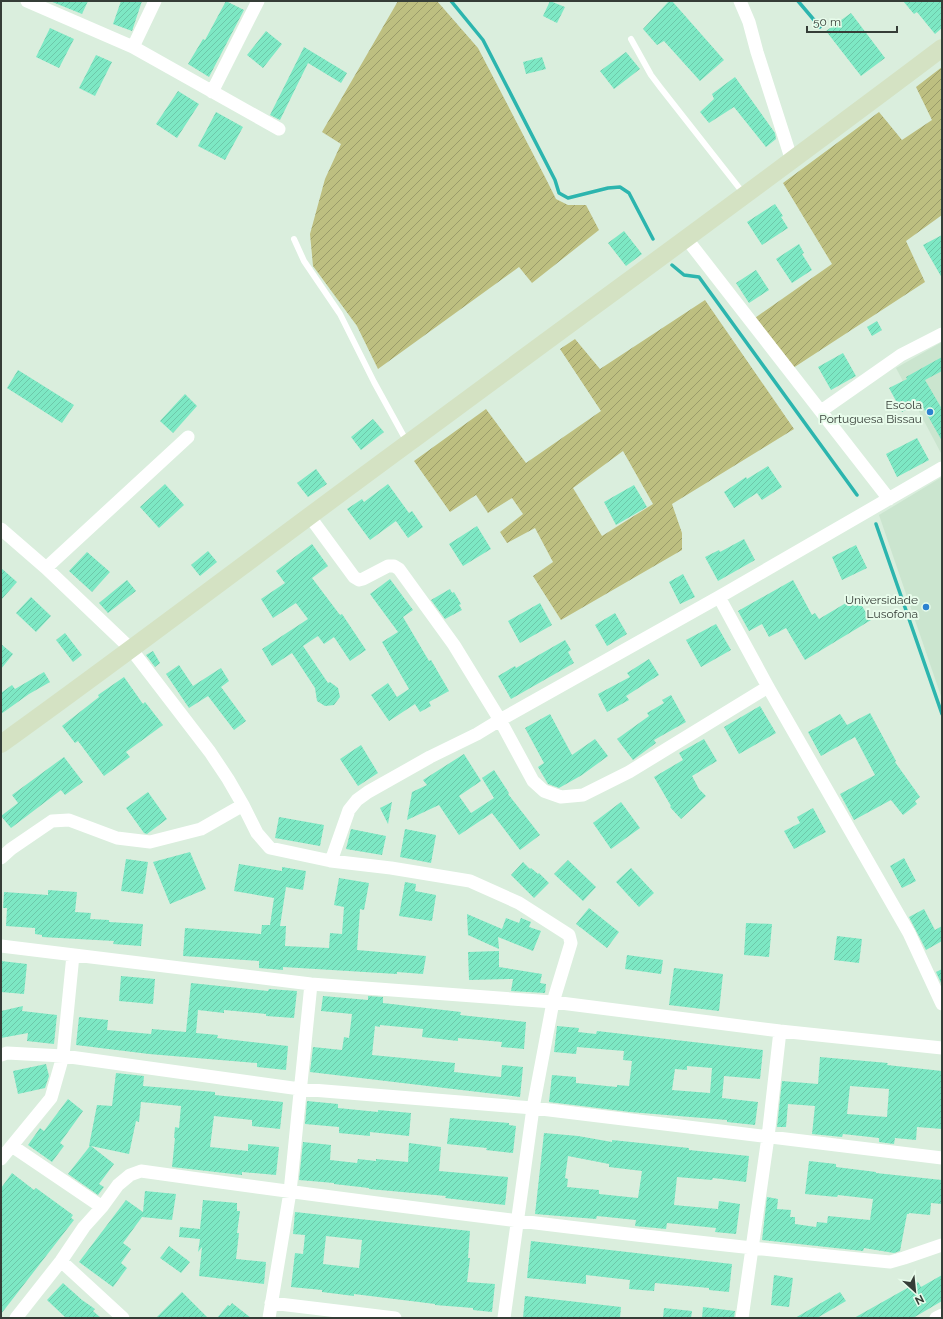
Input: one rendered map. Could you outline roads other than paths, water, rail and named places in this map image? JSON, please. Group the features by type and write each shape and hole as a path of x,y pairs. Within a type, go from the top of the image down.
{"main road":[{"path":"1,744 792,161 942,48"}],"street":[{"path":"27,1 40,4 133,47 279,129"},
{"path":"133,47 155,1"},
{"path":"212,92 258,1"},
{"path":"740,1 749,22 792,161"},
{"path":"686,238 889,498"},
{"path":"821,411 902,355 942,334"},
{"path":"46,568 188,437"},
{"path":"331,861 349,810 357,800 368,792 430,757 477,734 719,597 942,468"},
{"path":"310,517 354,577 359,580 388,566 394,566 399,569 454,645 500,720 532,781 544,791 561,797 583,795 629,772 768,687"},
{"path":"2,532 46,568 131,649 210,752 228,779 257,833 270,848 331,861 391,868 470,881 519,903 569,935 571,943 553,1002 533,1108 504,1318"},
{"path":"719,597 768,687 909,933 942,1004"},
{"path":"1,858 11,849 52,821 69,820 117,838 150,842 201,829 243,805"},
{"path":"1,946 311,984 553,1002 780,1031 942,1048"},
{"path":"1,1159 51,1098 54,1092 63,1056 73,955"},
{"path":"268,1318 290,1192 311,984"},
{"path":"742,1318 768,1137 780,1031"},
{"path":"1,1055 7,1053 63,1056 300,1089 533,1108 942,1158"},
{"path":"12,1146 102,1207"},
{"path":"16,1318 61,1261 84,1227 102,1207 118,1185 130,1175 141,1171 290,1192 752,1249 890,1262 942,1245"},
{"path":"61,1261 124,1318"},
{"path":"271,1303 395,1318"},
{"path":"936,1318 942,1315"}],"lane":[{"path":"631,39 651,75 745,195"},
{"path":"294,239 304,261 340,314 374,382 408,443"}],"waterway":[{"path":"451,1 483,40 555,180 559,193 568,198 608,188 620,187 629,193 653,239"},
{"path":"798,1 820,27"},
{"path":"672,265 684,275 699,277 857,495"},
{"path":"876,524 942,714"}],"place":[{"name":"Escola Portuguesa Bissau","path":"930,412"},
{"name":"Universidade Lusofona","path":"926,607"}]}
